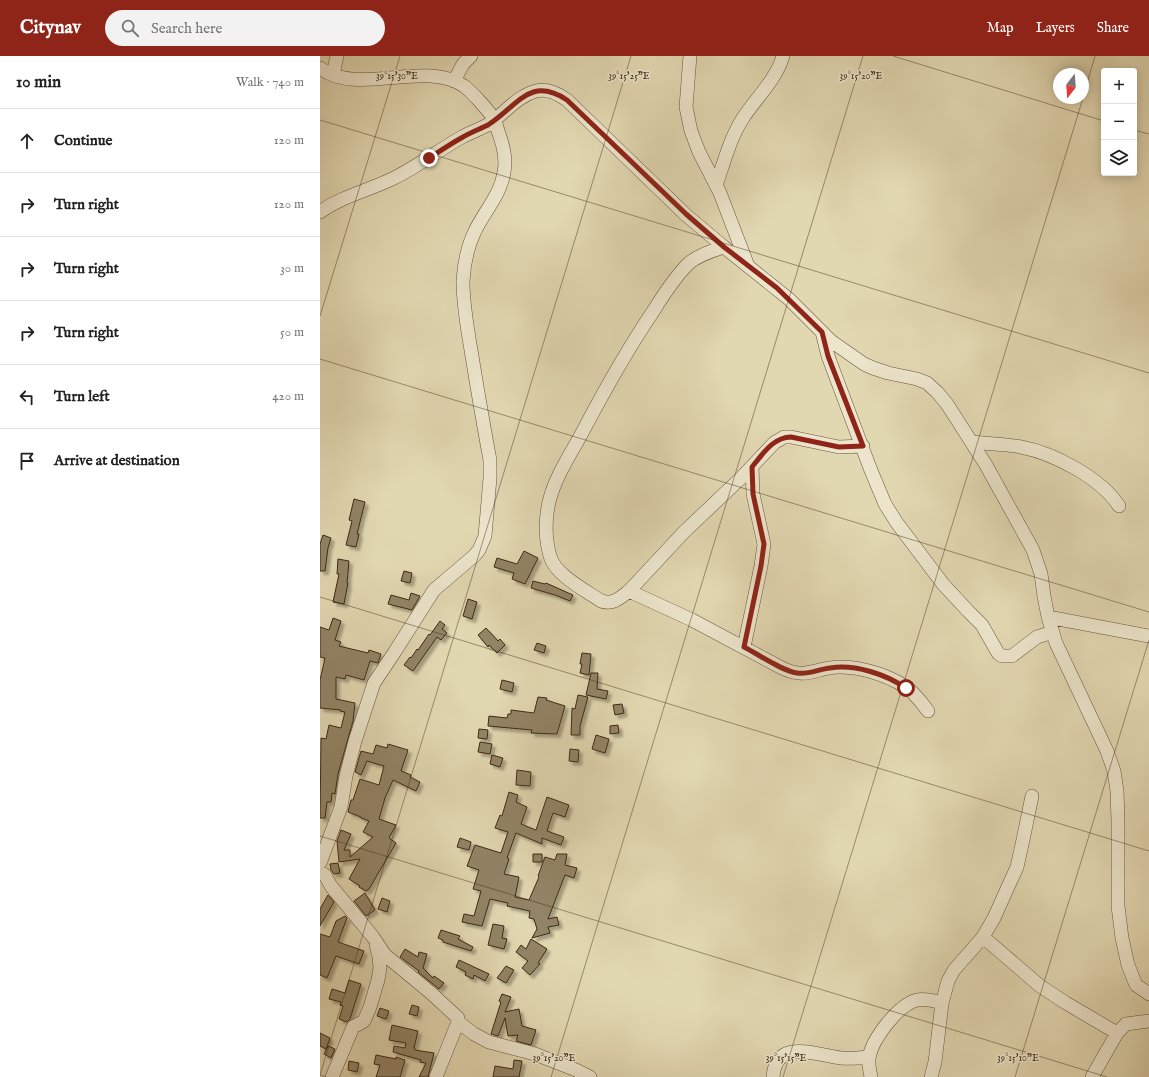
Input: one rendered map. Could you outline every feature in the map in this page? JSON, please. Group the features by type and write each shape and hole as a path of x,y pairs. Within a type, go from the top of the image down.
{"street":[{"path":"333,75 337,56"},
{"path":"454,81 463,64 471,56"},
{"path":"690,56 686,107 691,131 699,152 716,185 749,266"},
{"path":"716,185 740,124 778,69 784,56"},
{"path":"320,68 333,75 349,79 437,77 454,81 463,86 473,95 494,120 504,151 504,172 502,180 490,205 474,232 465,262 463,280 466,316 490,460 485,536 482,544 474,556 434,590 374,683 346,776 341,807 320,863"},
{"path":"320,212 342,199 394,178 463,137 489,124 528,94 538,91 556,93 567,100 661,191 724,247 789,299 831,341 864,364 888,373 917,379 927,383 937,392 947,404 986,465 1033,550 1041,574 1048,617 1053,632 1114,771 1117,791 1118,821 1118,906 1122,938 1128,965 1136,985 1149,994"},
{"path":"724,247 705,254 690,262 668,288 639,332 604,391 560,473 550,501 546,521 546,539 553,564 558,571 601,601 607,603 618,600 629,591 684,532 752,467 774,443 784,437 791,437 839,447 863,446"},
{"path":"822,332 828,356 885,504 897,524 947,589 982,625 998,653 1002,656 1012,656 1037,637 1053,632"},
{"path":"972,442 1021,447 1056,459 1077,469 1092,480 1114,499 1119,506"},
{"path":"744,647 761,566 764,544 753,494 752,467"},
{"path":"629,591 692,620 782,668 795,673 804,674 838,667 847,667 871,672 898,682 919,699 928,711"},
{"path":"1048,617 1149,636"},
{"path":"930,1077 935,1062 942,1003 948,980 954,970 983,937 991,924 1017,867 1024,840 1032,796"},
{"path":"320,872 325,876 331,886 373,937 385,955 458,1018 458,1022 436,1077"},
{"path":"332,1077 353,1027 364,1021 374,992 380,968 378,952 373,937"},
{"path":"983,937 1040,986 1118,1033"},
{"path":"871,1077 868,1064 869,1057 886,1026 909,1003 923,999 942,1003"},
{"path":"1092,1077 1118,1033 1126,1024 1149,1021"},
{"path":"458,1022 474,1034 489,1042 534,1054 590,1077"},
{"path":"773,1077 775,1065 779,1059 788,1052 810,1052 842,1058 869,1057"}],"building":[{"path":"354,499 365,502 357,534 359,534 356,547 346,545 352,521 349,520"},
{"path":"323,535 331,538 325,571 320,571 320,544"},
{"path":"524,551 538,558 525,584 512,579 514,573 494,567 497,558 517,564"},
{"path":"338,559 349,561 348,583 344,604 333,602 339,574 337,574"},
{"path":"404,571 412,573 410,583 401,581"},
{"path":"533,581 546,583 573,595 570,601 531,588"},
{"path":"411,593 420,596 412,610 388,604 391,595 409,600"},
{"path":"468,599 477,602 472,619 463,616"},
{"path":"333,618 341,621 335,640 341,642 339,646 368,653 369,650 381,654 378,663 370,661 364,680 346,675 345,679 336,677 336,699 355,703 353,721 338,774 335,794 332,793 331,802 327,802 325,818 320,818 321,738 326,739 329,725 341,728 345,712 340,711 341,710 320,708 320,680 325,658 320,657 320,627 329,630"},
{"path":"440,621 445,625 442,629 447,633 441,640 437,637 413,671 404,665 417,649 418,650"},
{"path":"486,628 498,641 500,639 505,645 497,653 489,645 488,647 478,635"},
{"path":"537,643 546,646 544,653 534,650"},
{"path":"582,653 591,654 589,675 580,673"},
{"path":"591,673 598,673 597,689 608,691 606,699 586,695"},
{"path":"502,680 514,683 512,692 500,689"},
{"path":"578,695 588,697 580,726 580,735 571,735 572,708 575,709"},
{"path":"538,697 547,698 546,700 565,706 557,734 531,733 532,730 488,726 489,716 507,718 508,714 511,714 511,710 534,713"},
{"path":"622,704 624,713 615,715 613,705"},
{"path":"618,725 619,733 610,734 610,726"},
{"path":"479,729 488,730 487,739 478,738"},
{"path":"596,735 609,739 605,753 592,749"},
{"path":"480,742 492,744 490,754 478,752"},
{"path":"388,744 408,750 401,771 411,775 410,777 420,782 416,791 393,780 385,798 379,819 396,825 389,838 396,843 369,889 366,891 349,879 360,859 339,862 337,841 341,830 351,834 344,850 350,850 350,857 373,837 363,832 369,821 348,812 351,800 353,800 360,779 379,785 384,766 367,761 361,775 355,772 361,751 373,754 376,745 387,748"},
{"path":"570,749 579,750 578,762 569,761"},
{"path":"492,755 503,758 500,767 490,764"},
{"path":"517,770 531,772 530,786 516,785"},
{"path":"509,792 518,795 516,802 527,807 521,824 536,830 547,797 569,805 565,817 553,813 547,831 564,837 561,845 542,838 542,844 516,833 507,858 509,859 504,874 519,877 515,897 529,900 539,877 538,876 545,857 555,860 557,854 567,854 565,865 577,868 574,878 565,875 548,919 557,917 559,925 548,927 550,933 532,938 537,929 534,919 529,918 530,911 507,906 508,903 490,899 482,926 462,922 464,914 474,916 481,891 473,889 479,870 467,866 475,845 501,853 508,832 495,828 500,815 502,816"},
{"path":"460,838 471,842 469,850 457,847"},
{"path":"533,854 542,854 542,862 533,862"},
{"path":"338,863 340,873 334,874 331,870 330,864"},
{"path":"365,893 375,910 366,916 354,901"},
{"path":"328,895 334,902 320,926 320,909"},
{"path":"382,898 390,901 387,912 378,909"},
{"path":"345,916 347,918 338,942 364,951 359,964 336,956 327,978 320,975 320,934 330,937 336,921"},
{"path":"493,924 504,926 502,938 507,939 504,949 488,945"},
{"path":"441,930 460,936 458,939 473,947 471,951 443,942 443,940 438,938"},
{"path":"531,939 547,949 538,963 540,964 530,975 522,968 528,961 516,952 521,945 526,949"},
{"path":"405,949 418,957 419,952 427,954 423,968 433,978 434,976 444,983 439,989 418,972 419,971 400,957"},
{"path":"459,960 489,974 485,981 474,975 473,979 465,975 466,972 456,967"},
{"path":"506,966 514,970 506,983 497,978"},
{"path":"349,980 361,984 350,1019 347,1022 339,1019 343,1006 340,1005 341,1002 329,999 332,989 345,993"},
{"path":"502,994 511,997 505,1012 519,1009 522,1026 536,1030 531,1045 516,1041 518,1035 508,1036 505,1018 498,1036 491,1034"},
{"path":"412,1005 419,1007 417,1016 409,1014"},
{"path":"380,1008 389,1011 386,1019 377,1016"},
{"path":"392,1025 418,1031 414,1048 415,1050 434,1053 428,1077 419,1077 426,1063 420,1062 421,1060 393,1052 394,1046 405,1048 406,1043 389,1040"},
{"path":"320,1033 330,1038 326,1049 320,1046"},
{"path":"328,1046 335,1049 331,1058 324,1054"},
{"path":"376,1055 396,1059 396,1057 405,1060 400,1077 376,1077 380,1065 374,1064"},
{"path":"514,1060 522,1061 519,1077 493,1077 495,1066 513,1069"},
{"path":"349,1061 359,1063 357,1072 348,1070"}],"route":[{"path":"429,158 463,137 489,124 518,100 528,94 538,91 556,93 567,100 686,214 724,247 777,288 822,332 828,356 863,446 839,447 791,437 784,437 774,443 752,467 753,494 756,514 764,544 761,566 744,647 782,668 795,673 804,674 828,668 847,667 871,672 898,682 906,688"}]}
